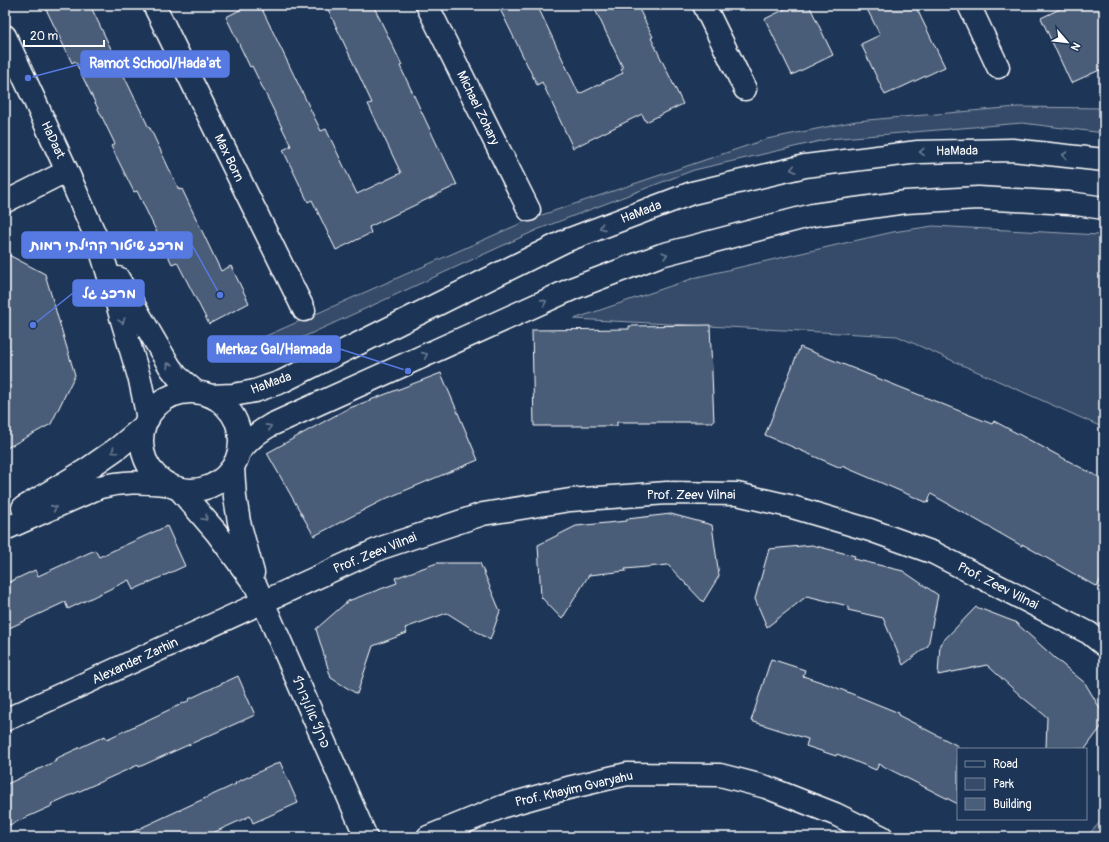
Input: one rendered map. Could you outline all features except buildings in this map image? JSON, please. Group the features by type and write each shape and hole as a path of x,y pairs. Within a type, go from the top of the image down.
{"street":[{"name":"Max Born","path":"154,5 304,310"},
{"name":"Michael Zohary","path":"427,5 529,210"},
{"path":"704,5 745,89"},
{"path":"969,5 998,67"},
{"name":"HaDaat","path":"5,36 99,244 170,367 177,376 203,394"},
{"name":"HaMada","path":"203,394 233,395 281,382 565,240 692,193 805,166 918,152 1012,150 1104,160"},
{"path":"5,202 67,171"},
{"path":"5,529 100,487 133,482 172,486 191,491 204,489 225,477 249,440 271,425 574,288 661,255 813,215 906,202 978,198 1068,203 1104,208"},
{"name":"HaDaat","path":"99,244 140,380 146,423"},
{"path":"5,519 86,470 119,447 146,423 156,407 168,398 181,393 203,394 222,402 231,412 238,424 241,438 236,460"},
{"path":"146,423 142,440 143,452 148,465 155,475 172,486"},
{"name":"פרנץ אולנדורף","path":"236,460 235,497 239,522 260,594 366,837"},
{"name":"פרנץ אולנדורף","path":"172,486 216,532 230,549 260,594"},
{"name":"Prof. Zeev Vilnai","path":"260,594 381,548 483,514 570,500 666,493 737,494 789,506 840,521 934,553 1089,633 1104,644"},
{"name":"Alexander Zarhin","path":"5,720 260,594"},
{"name":"Prof. Khayim Gvaryahu","path":"428,837 504,806 568,788 627,774 720,775 766,787 835,814 882,837"}],"green space":[{"path":"1017,107 1104,108 1104,133 1022,123 829,139 694,170 539,229 249,362 241,347 533,218 767,139 856,121"},
{"path":"933,226 1104,236 1104,428 897,336 574,319 697,277 893,232"},
{"path":"1104,818 1104,837 1086,837"}],"place":[{"name":"Ramot School/Hada'at","path":"28,78"},
{"name":"מרכז שיטור קהילתי רמות","path":"220,295"},
{"name":"מרכז גל","path":"33,325"},
{"name":"Merkaz Gal/Hamada","path":"408,371"}]}
